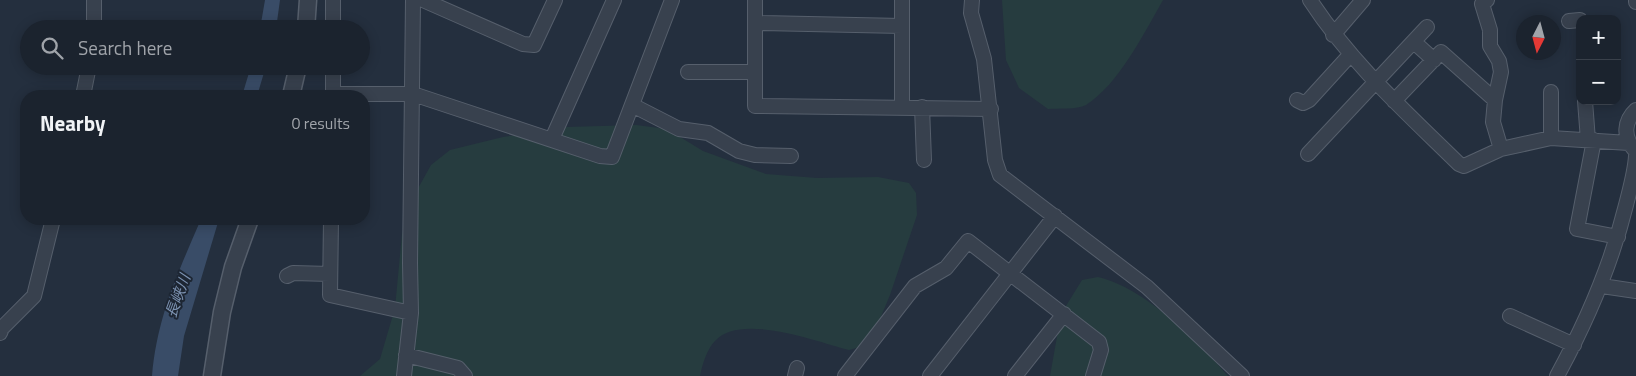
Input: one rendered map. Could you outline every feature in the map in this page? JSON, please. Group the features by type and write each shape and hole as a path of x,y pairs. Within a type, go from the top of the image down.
{"street":[{"path":"94,0 94,20"},
{"path":"307,20 308,0"},
{"path":"333,20 334,0"},
{"path":"404,376 411,313 413,0"},
{"path":"423,0 523,44 534,45 555,0"},
{"path":"552,139 614,0"},
{"path":"370,95 413,94 600,156 612,157 672,0"},
{"path":"755,0 755,106 991,109"},
{"path":"902,0 902,107"},
{"path":"972,0 971,13 984,59 991,109 995,160 1000,175 1147,287 1242,376"},
{"path":"1310,0 1333,35 1375,82 1459,164 1464,166 1501,149 1551,138 1591,140 1632,147 1626,127 1629,116 1636,110"},
{"path":"1333,35 1363,0"},
{"path":"1487,0 1482,4 1482,8 1490,30 1490,46 1499,61 1501,72 1495,100 1493,122 1501,149"},
{"path":"756,22 902,26"},
{"path":"1308,154 1427,27"},
{"path":"1414,42 1434,60"},
{"path":"1394,101 1442,52 1495,100"},
{"path":"1297,100 1303,103 1309,100 1350,55"},
{"path":"688,72 755,72"},
{"path":"84,90 87,75"},
{"path":"293,90 296,75"},
{"path":"333,75 333,90"},
{"path":"1551,92 1551,138"},
{"path":"632,104 679,129 708,133 739,151 755,155 791,156"},
{"path":"1586,105 1591,140 1577,229 1618,237"},
{"path":"922,108 924,160"},
{"path":"1557,376 1602,286 1618,237 1636,156"},
{"path":"930,376 1055,216"},
{"path":"0,333 2,328 34,296 52,225"},
{"path":"212,376 222,312 233,267 248,225"},
{"path":"331,225 330,295 411,313"},
{"path":"845,376 915,286 946,268 968,241 1099,342 1101,350 1093,376"},
{"path":"291,270 330,274"},
{"path":"1602,286 1636,291"},
{"path":"1015,376 1064,314"},
{"path":"1510,316 1574,345"},
{"path":"406,355 458,368 465,376"}],"green space":[{"path":"1002,0 1163,0 1130,57 1098,96 1082,107 1048,109 1019,88 1006,60"},
{"path":"636,125 667,129 703,151 766,174 817,178 878,177 909,183 916,193 917,215 890,295 875,331 860,347 849,350 780,332 742,329 727,333 715,341 704,362 700,376 360,376 380,359 395,308 402,234 416,192 431,165 450,150 503,137 567,127"},
{"path":"1098,277 1115,283 1151,303 1202,347 1228,376 1050,376 1061,314 1082,280"}],"water":[{"path":"265,0 280,0 277,20 262,20"},
{"path":"248,75 263,75 259,90 244,90"},
{"name":"長峡川","path":"199,225 217,225 184,336 178,376 152,376 159,334 177,277"}]}
